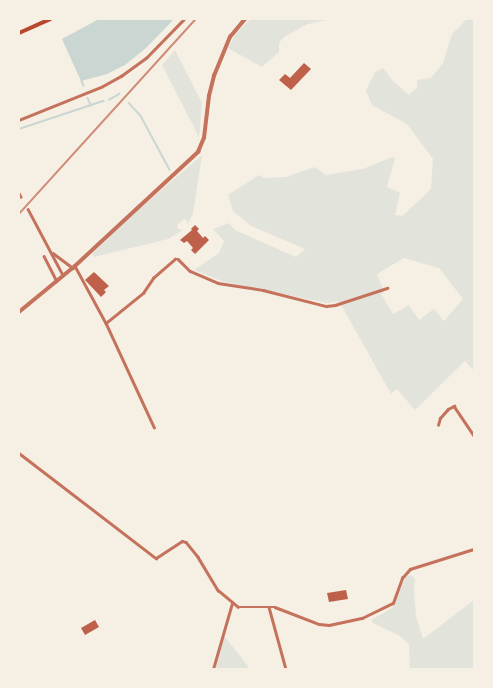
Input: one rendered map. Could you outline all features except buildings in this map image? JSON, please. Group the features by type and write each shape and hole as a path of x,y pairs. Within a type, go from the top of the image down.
{"main road":[{"path":"19,33 50,19"}],"street":[{"path":"19,120 101,87 121,76 146,58 184,19"},
{"path":"19,312 74,267 130,212 191,160 200,149 205,135 208,96 214,76 230,38 245,19"},
{"path":"19,193 21,197"},
{"path":"28,209 53,252 63,276"},
{"path":"53,252 74,267 106,324 154,427"},
{"path":"44,256 57,281"},
{"path":"106,324 143,293 153,278 171,261 176,259 190,271 218,283 263,290 326,306 335,305 387,288"},
{"path":"438,425 440,418 454,406 474,436"},
{"path":"19,453 156,558 182,542 186,542 198,557 218,590 238,607 269,607 282,609 319,624 329,625 362,618 393,603 402,578 410,569 474,549"},
{"path":"213,669 232,603"},
{"path":"269,607 286,669"}],"shaded area":[{"path":"99,19 174,19 146,48 125,65 107,74 81,81 62,39"},
{"path":"251,19 331,19 308,24 284,37 279,43 279,52 262,67 228,48 237,32"},
{"path":"467,19 474,19 474,371 465,361 415,410 397,389 391,394 339,301 327,303 224,282 194,270 219,253 224,241 213,229 229,223 235,230 296,257 305,249 251,226 233,211 228,195 259,175 264,178 286,177 315,167 326,175 363,169 392,157 395,158 387,187 400,193 395,215 402,216 425,195 431,188 433,159 407,124 372,105 366,91 375,72 383,68 393,81 409,95 417,88 417,80 431,78 443,63 452,34","holes":["404,258 439,268 463,299 444,321 434,309 419,320 409,305 393,314 381,294 384,292 377,274"]},
{"path":"175,50 202,103 199,137 162,65"},
{"path":"202,155 193,214 187,225 187,221 184,219 177,225 178,229 183,230 168,239 94,257 92,254 129,218"},
{"path":"411,575 415,578 414,591 416,616 423,639 474,600 474,669 410,669 409,644 400,636 373,623 371,620 392,608 406,577"},
{"path":"224,636 237,652 250,669 215,669"}],"waterway":[{"path":"82,81 84,86"},
{"path":"109,100 119,94"},
{"path":"88,98 91,105"},
{"path":"19,129 103,101"},
{"path":"129,103 141,116 170,170"}],"railway":[{"path":"19,214 196,19"}]}
